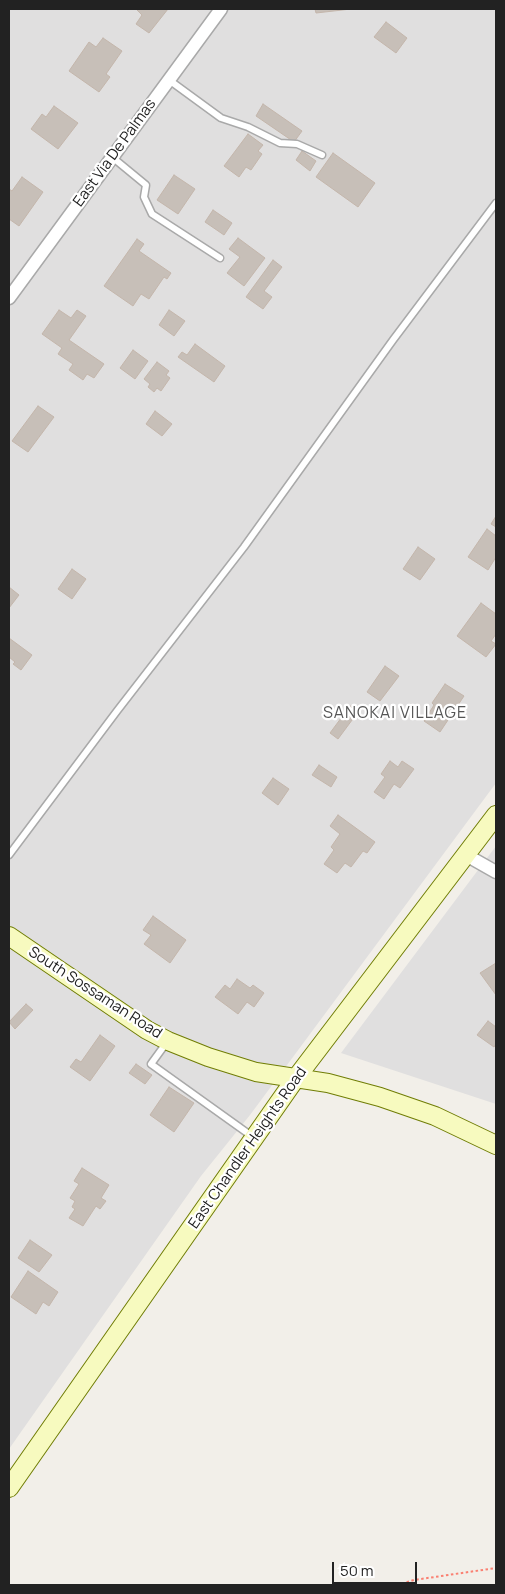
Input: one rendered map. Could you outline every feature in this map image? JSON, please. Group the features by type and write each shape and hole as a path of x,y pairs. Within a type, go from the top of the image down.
{"main road":[{"name":"East Chandler Heights Road","path":"9,1488 296,1078 496,815"},
{"name":"South Sossaman Road","path":"9,936 147,1030 168,1041 208,1057 256,1072 328,1083 380,1097 435,1116 496,1145"}],"street":[{"name":"East Via De Palmas","path":"9,298 222,9"},
{"path":"466,855 496,872"}],"lane":[{"path":"169,80 221,118 248,127 280,143 297,144 322,155"},
{"path":"112,157 146,185 144,197 152,214 220,258"},
{"path":"9,856 117,711 244,547 393,340 496,203"},
{"path":"168,1041 151,1064 254,1138"}],"path":[{"path":"397,1585 414,1580 496,1568"}],"shaded area":[{"path":"9,9 496,9 496,783 250,1115 201,1176 9,1449"},
{"path":"496,846 496,1104 341,1053"}],"building":[{"path":"136,9 168,9 149,33 136,24 142,15"},
{"path":"315,9 351,9 316,13"},
{"path":"386,22 407,38 396,53 374,37"},
{"path":"103,38 122,51 106,74 110,77 99,92 69,71 89,42 96,47"},
{"path":"263,104 302,131 294,142 256,116"},
{"path":"54,106 78,123 58,149 31,129 42,114 46,117"},
{"path":"248,134 263,145 258,151 262,154 251,170 246,167 239,177 224,166"},
{"path":"302,151 316,161 310,171 296,160"},
{"path":"333,153 375,183 358,207 316,177"},
{"path":"174,175 195,189 178,214 157,200"},
{"path":"22,177 43,192 19,226 9,219 9,189 12,191"},
{"path":"213,210 232,223 224,235 205,222"},
{"path":"238,238 265,258 244,286 227,273 240,257 229,249"},
{"path":"137,239 144,244 139,251 171,273 167,279 164,277 149,299 141,294 133,306 104,286"},
{"path":"273,260 282,267 264,291 272,297 263,309 246,297"},
{"path":"59,310 71,318 77,310 86,316 69,340 104,364 94,378 87,374 83,380 69,370 73,364 58,354 62,348 42,334"},
{"path":"169,310 185,321 174,336 159,325"},
{"path":"195,344 225,366 214,382 178,357 182,352 187,355"},
{"path":"133,350 148,361 135,379 120,368"},
{"path":"157,362 169,371 166,375 170,378 161,391 157,388 154,392 148,387 150,384 144,379"},
{"path":"38,406 54,417 28,452 12,441"},
{"path":"155,411 172,424 162,436 146,424"},
{"path":"496,516 496,527 491,524"},
{"path":"487,529 496,536 496,557 488,570 468,557"},
{"path":"418,547 435,559 420,580 403,569"},
{"path":"72,569 86,579 72,599 58,589"},
{"path":"9,587 19,595 9,608"},
{"path":"481,603 496,614 496,634 491,641 496,644 486,657 457,636"},
{"path":"9,638 32,655 21,670 13,664 15,662 9,657"},
{"path":"385,666 399,676 380,701 367,692"},
{"path":"445,684 464,696 440,732 424,721 434,705 432,703"},
{"path":"350,706 358,712 338,739 330,733"},
{"path":"390,761 398,767 402,761 414,769 400,788 394,784 384,799 374,792 385,777 381,774"},
{"path":"319,765 337,777 331,787 312,775"},
{"path":"273,778 289,789 278,805 262,793"},
{"path":"338,815 375,842 367,853 363,851 351,867 345,863 337,873 324,864 334,850 331,847 340,834 330,826"},
{"path":"153,916 186,940 170,963 144,944 151,935 143,930"},
{"path":"496,963 496,995 480,973"},
{"path":"237,979 250,988 253,985 264,993 254,1007 247,1002 238,1014 215,997 225,985 230,989"},
{"path":"26,1004 33,1010 15,1029 9,1022"},
{"path":"488,1021 496,1027 496,1044 494,1047 477,1035"},
{"path":"100,1035 115,1046 90,1081 70,1067 76,1059 81,1062"},
{"path":"136,1064 152,1075 145,1084 129,1073"},
{"path":"169,1087 194,1103 174,1132 150,1115"},
{"path":"82,1168 109,1185 101,1198 106,1201 100,1209 96,1206 83,1226 69,1218 75,1209 72,1207 75,1201 70,1198 79,1184 74,1181"},
{"path":"30,1240 52,1255 39,1272 18,1258"},
{"path":"28,1271 58,1292 49,1306 43,1302 36,1314 11,1297"}],"district":[{"name":"SANOKAI VILLAGE","path":"395,714"}]}
